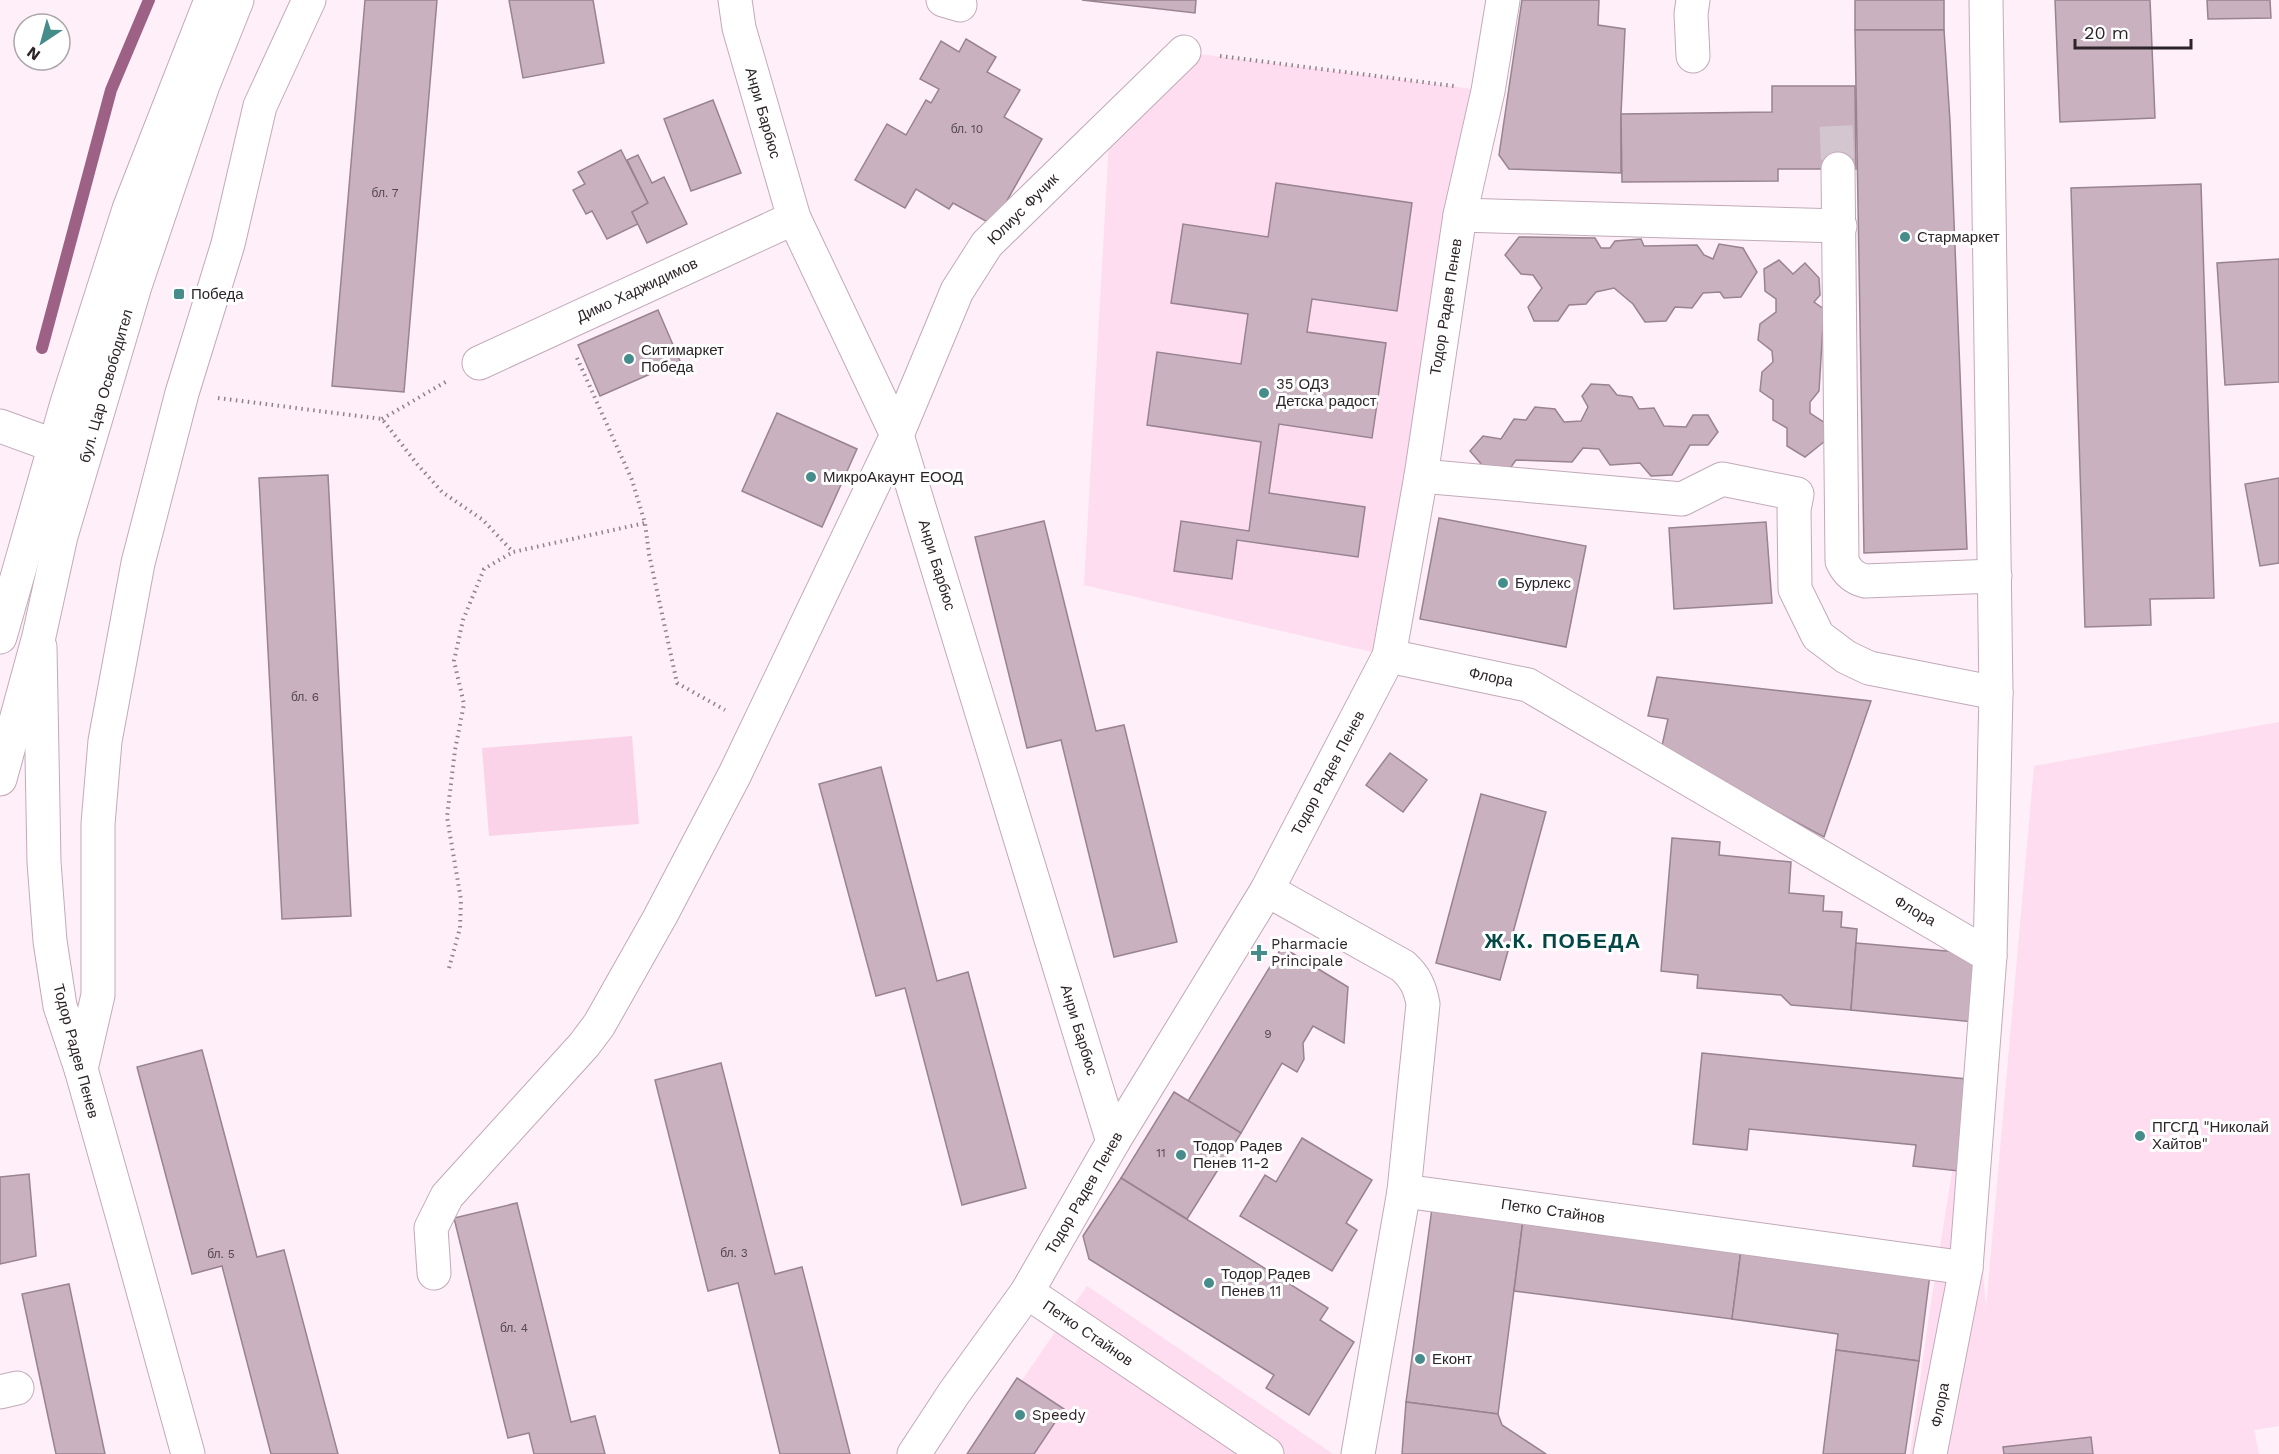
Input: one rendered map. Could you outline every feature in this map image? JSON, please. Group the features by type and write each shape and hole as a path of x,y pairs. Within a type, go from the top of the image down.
{"street":[{"name":"бул. Цар Освободител","path":"0,778 39,636 62,536 71,452 68,403 129,209 211,0"},
{"name":"бул. Цар Освободител","path":"0,637 135,286 203,85 237,0"},
{"path":"81,1069 98,995 98,824 105,741 138,563 182,393 228,244 260,106 309,0"},
{"name":"Анри Барбюс","path":"735,0 739,28 794,218 897,435 1113,1142"},
{"name":"Тодор Радев Пенев","path":"914,1454 954,1393 1028,1292 1113,1142 1267,890 1389,656 1421,476 1460,214 1488,91 1503,0"},
{"path":"1692,56 1693,0"},
{"path":"1986,0 1996,693 1990,956"},
{"name":"Юлиус Фучик","path":"434,1273 431,1228 447,1196 584,1045 599,1025 660,917 757,728 897,435 957,291 987,244 1184,52"},
{"path":"1838,169 1842,561 1850,574 1865,581 1995,576"},
{"path":"1460,214 1840,226"},
{"name":"Димо Хаджидимов","path":"479,363 794,218"},
{"path":"0,426 71,452"},
{"path":"1421,476 1682,499 1722,479 1797,494 1794,510 1795,589 1818,636 1846,657 1869,668 1996,693"},
{"name":"Тодор Радев Пенев","path":"39,636 44,862 50,941 60,1006 81,1069 188,1454"},
{"name":"Флора","path":"1389,656 1528,685 1990,956 1966,1268 1930,1454"},
{"path":"1267,890 1403,966 1414,976 1423,1004 1404,1191 1358,1454"},
{"name":"Петко Стайнов","path":"1404,1191 1966,1268"},
{"name":"Петко Стайнов","path":"1028,1292 1267,1454"}],"path":[{"path":"1184,52 1488,91"},
{"path":"562,325 632,480 645,523 649,554 676,683 757,728"},
{"path":"182,393 382,419 479,363"},
{"path":"382,419 442,492 483,520 513,552"},
{"path":"449,968 460,928 461,900 447,817 455,750 464,704 454,661 463,620 484,569 513,552 645,523"}],"shaded area":[{"name":"35 ОДЗ Детска радост","path":"1184,52 1488,91 1389,656 1084,585 1110,124"},
{"name":"ПГСГД \"Николай Хайтов\"","path":"2279,722 2279,1426 2254,1430 2259,1454 1910,1454 1928,1322 1967,1079 1986,1308 2034,766"},
{"path":"632,736 639,824 489,836 482,748"},
{"path":"1087,1286 1333,1454 971,1454"}],"building":[{"path":"365,0 437,0 404,392 332,386"},
{"path":"509,0 593,0 604,63 523,78"},
{"path":"1082,0 1196,0 1195,13"},
{"path":"1522,0 1599,0 1598,25 1625,29 1621,173 1509,169 1499,155"},
{"path":"1855,0 1944,0 1944,30 1855,30"},
{"path":"2055,0 2150,0 2155,118 2060,122"},
{"path":"2207,0 2270,0 2271,18 2208,19"},
{"path":"1855,30 1944,30 1950,121 1967,549 1864,553"},
{"path":"966,39 996,57 987,72 1020,90 1004,117 1042,139 993,225 953,203 949,209 916,189 905,208 855,180 887,124 906,135 926,100 931,103 939,89 920,79 941,41 959,52"},
{"path":"1772,86 1855,86 1856,169 1778,169 1778,181 1622,182 1621,114 1772,112"},
{"path":"713,100 741,173 691,191 664,119"},
{"path":"621,150 648,203 632,212 638,224 607,239 592,211 586,214 573,190 585,184 578,172"},
{"path":"638,155 652,183 664,177 687,224 647,243 632,212 648,203 627,160"},
{"path":"1276,183 1412,203 1397,311 1312,299 1307,332 1386,343 1372,438 1279,424 1269,493 1365,507 1358,557 1237,540 1232,579 1174,571 1181,521 1249,531 1261,442 1147,425 1157,352 1241,364 1248,314 1171,303 1183,224 1268,237"},
{"path":"2201,184 2214,598 2150,599 2151,625 2085,627 2071,188"},
{"path":"1519,237 1595,238 1601,248 1610,248 1615,241 1641,239 1644,246 1697,245 1704,255 1713,259 1719,244 1743,248 1757,272 1741,297 1724,298 1720,292 1703,293 1692,308 1675,307 1666,321 1645,322 1633,304 1614,288 1596,292 1586,304 1569,305 1558,321 1534,321 1528,307 1542,288 1533,275 1521,274 1505,255"},
{"path":"2279,259 2279,382 2225,385 2217,263"},
{"path":"1779,260 1793,274 1805,263 1819,278 1820,295 1814,302 1824,309 1819,391 1810,402 1810,413 1825,423 1825,441 1805,457 1787,446 1787,428 1773,420 1773,400 1760,391 1762,372 1773,362 1772,351 1758,340 1760,324 1776,312 1776,299 1765,291 1764,269"},
{"path":"658,310 680,361 600,396 578,345"},
{"path":"1591,384 1609,385 1617,395 1632,397 1639,409 1654,408 1664,426 1686,427 1693,415 1708,415 1718,432 1708,445 1690,445 1672,475 1651,476 1640,463 1610,465 1599,449 1583,448 1572,462 1516,460 1506,474 1489,473 1470,451 1483,436 1501,439 1514,419 1526,420 1535,407 1555,409 1564,422 1581,421 1588,407 1582,396"},
{"path":"777,413 857,449 822,527 742,491"},
{"path":"328,475 351,916 282,919 259,478"},
{"path":"2279,478 2279,563 2260,566 2245,484"},
{"name":"Бурлекс","path":"1439,518 1586,546 1566,647 1420,619"},
{"path":"1044,521 1096,731 1124,725 1177,942 1114,957 1061,740 1027,748 975,537"},
{"path":"1766,522 1772,603 1674,609 1669,528"},
{"path":"1657,677 1871,701 1824,837 1661,750 1668,719 1648,716"},
{"path":"1390,753 1427,780 1403,812 1366,785"},
{"path":"881,767 937,981 968,972 1026,1188 962,1205 905,988 876,996 819,784"},
{"path":"1481,794 1546,812 1500,980 1436,963"},
{"path":"1672,838 1720,842 1719,855 1791,862 1789,893 1824,896 1823,911 1842,912 1841,927 1857,929 1851,1010 1791,1005 1781,995 1697,988 1698,975 1661,971"},
{"path":"1856,943 1980,954 1974,1022 1851,1010"},
{"path":"1282,947 1348,987 1344,1043 1313,1026 1303,1043 1304,1059 1297,1072 1282,1063 1241,1133 1188,1101"},
{"path":"202,1050 257,1257 284,1250 338,1454 271,1454 222,1266 192,1274 137,1067"},
{"path":"1702,1053 1967,1079 1959,1171 1913,1166 1916,1145 1749,1129 1747,1150 1693,1144"},
{"path":"721,1063 775,1274 802,1267 850,1454 780,1454 738,1283 708,1291 655,1080"},
{"name":"Тодор Радев Пенев 11-2","path":"1174,1092 1241,1133 1187,1219 1121,1178"},
{"path":"1302,1138 1372,1180 1346,1223 1357,1230 1332,1271 1240,1216 1265,1175 1276,1182"},
{"path":"29,1174 36,1256 0,1264 0,1177"},
{"name":"Тодор Радев Пенев 11","path":"1121,1178 1328,1308 1320,1320 1354,1342 1309,1415 1266,1388 1274,1375 1089,1259 1083,1236"},
{"path":"517,1203 571,1422 595,1416 605,1454 534,1454 529,1433 508,1438 454,1218"},
{"path":"1432,1208 1523,1220 1498,1414 1406,1402"},
{"path":"1523,1220 1741,1250 1732,1319 1514,1291"},
{"path":"1741,1250 1930,1274 1919,1361 1836,1350 1838,1334 1732,1319"},
{"path":"69,1284 105,1454 56,1454 22,1294"},
{"path":"1836,1350 1919,1361 1905,1454 1823,1454"},
{"path":"1017,1378 1064,1409 1034,1454 967,1454"},
{"path":"1406,1402 1498,1414 1502,1425 1546,1454 1402,1454"},
{"path":"2091,1437 2093,1454 2004,1454 2003,1447"}],"waterway":[{"path":"42,348 111,90 149,0"}],"tunnel":[{"path":"1836,126 1838,169"}],"place":[{"name":"Стармаркет","path":"1905,237"},
{"name":"Победа","path":"179,294"},
{"name":"Ситимаркет Победа","path":"629,359"},
{"name":"35 ОДЗ Детска радост","path":"1264,393"},
{"name":"МикроАкаунт ЕООД","path":"811,477"},
{"name":"Бурлекс","path":"1503,583"},
{"name":"Pharmacie Principale","path":"1259,953"},
{"name":"ПГСГД \"Николай Хайтов\"","path":"2140,1136"},
{"name":"Тодор Радев Пенев 11-2","path":"1181,1155"},
{"name":"Тодор Радев Пенев 11","path":"1209,1283"},
{"name":"Еконт","path":"1420,1359"},
{"name":"Speedy","path":"1020,1415"}],"district":[{"name":"Ж.К. ПОБЕДА","path":"1563,941"}]}
